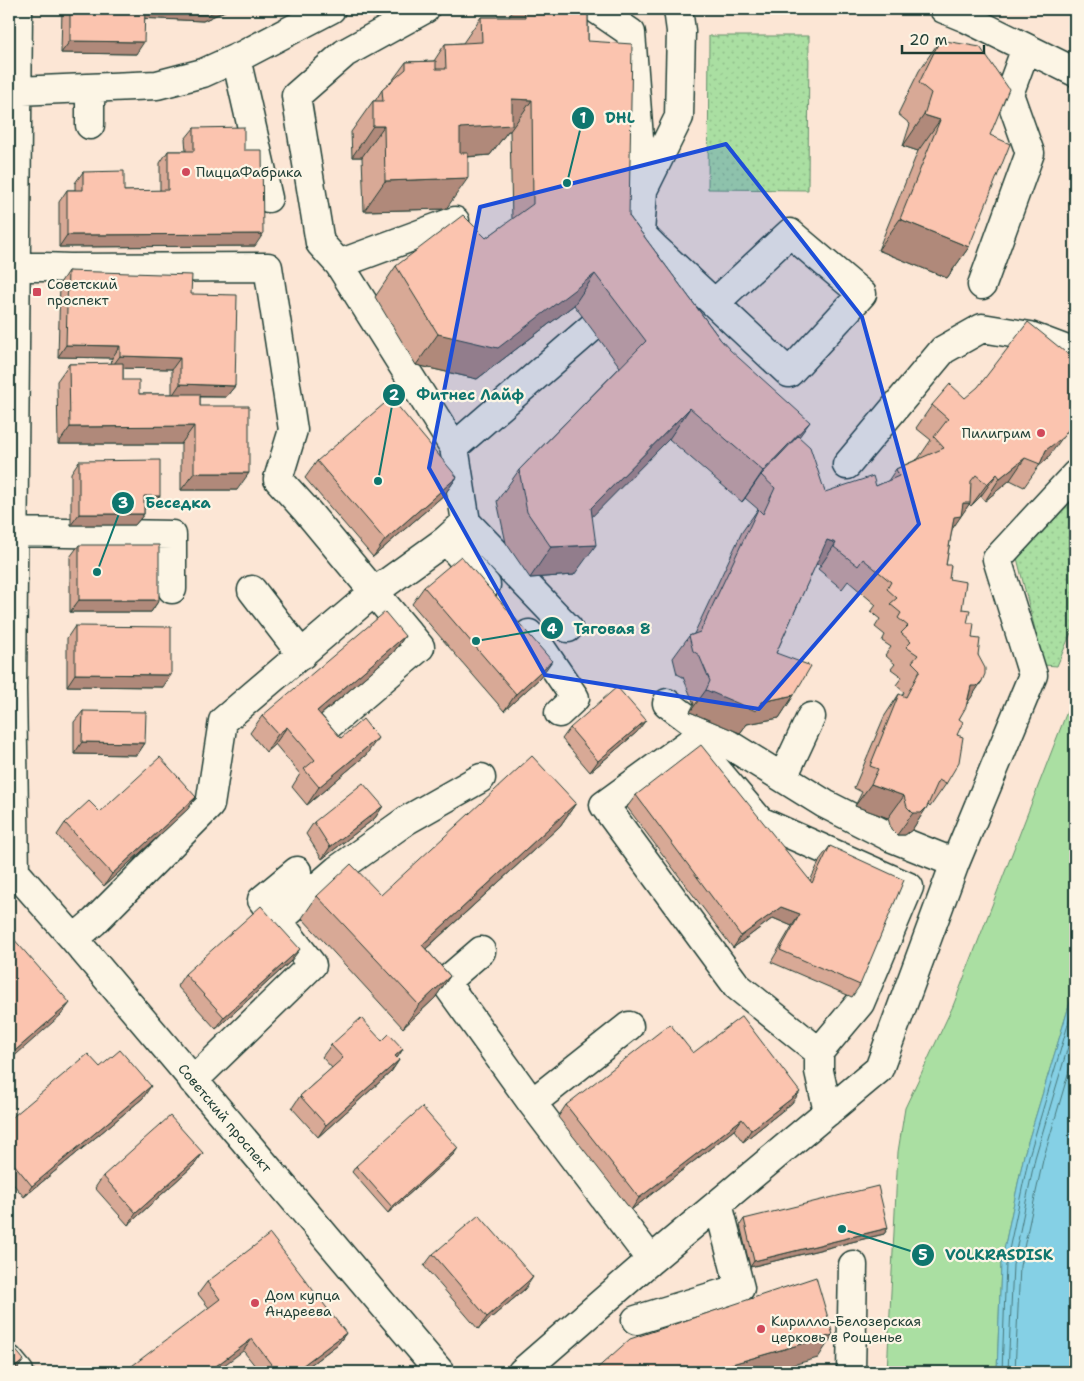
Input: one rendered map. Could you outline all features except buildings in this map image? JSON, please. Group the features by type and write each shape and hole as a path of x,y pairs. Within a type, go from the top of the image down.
{"street":[{"path":"11,872 10,690 16,266 13,124 17,91 13,58 18,9"},
{"path":"17,91 157,85 203,73 331,9"},
{"path":"425,9 345,53 296,96 320,243 339,264 454,447 456,531 509,612 541,648 575,698 559,713"},
{"path":"596,9 631,33 643,191 640,232 669,260 789,373 862,294 790,232 715,303"},
{"path":"643,191 679,117 681,31 678,9"},
{"path":"960,12 1075,72"},
{"path":"982,285 1030,153 1009,94 1026,48"},
{"path":"236,58 268,198"},
{"path":"90,88 90,125"},
{"path":"339,264 455,221"},
{"path":"454,447 669,260"},
{"path":"16,266 70,268 268,267 293,430 278,479 420,647 331,723"},
{"path":"846,465 943,350 982,328 1030,336 1075,353"},
{"path":"522,1372 651,1260 879,1069 955,863 1033,675 997,559 1075,475"},
{"path":"74,939 94,922 210,805 223,721 374,592 456,531"},
{"path":"456,531 568,628"},
{"path":"13,532 172,535 172,589"},
{"path":"252,590 302,655"},
{"path":"667,703 691,721 825,804 882,833 955,863"},
{"path":"782,777 811,717"},
{"path":"819,1052 737,986 604,805 692,741 760,822 909,887 860,1003 819,1052 820,1071 828,1112"},
{"path":"278,921 338,870 407,820 480,778"},
{"path":"193,1081 312,965 262,900 297,871"},
{"name":"Советский проспект","path":"11,872 74,939 440,1372"},
{"path":"482,951 445,982 532,1103 651,1260"},
{"path":"532,1103 629,1026"},
{"path":"636,1320 740,1288 718,1204"},
{"path":"851,1372 853,1265"},
{"path":"9,1360 19,1372"}],"highlighted area":[{"path":"726,144 862,317 919,524 759,709 545,675 429,468 480,207"}],"green space":[{"path":"709,36 809,36 808,190 708,189"},
{"path":"1075,498 1075,623 1057,666 1044,665 1017,558"},
{"path":"1075,691 1075,986 1024,1155 1001,1264 997,1372 887,1372 898,1152 905,1108 953,1006"}],"water":[{"path":"1075,986 1075,1372 997,1372 1001,1264 1024,1155"}],"place":[{"name":"ПиццаФабрика","path":"186,172"},
{"name":"DHL","path":"567,183"},
{"name":"Советский проспект","path":"37,292"},
{"name":"Пилигрим","path":"1041,433"},
{"name":"Фитнес Лайф","path":"378,481"},
{"name":"Беседка","path":"97,572"},
{"name":"Тяговая 8","path":"476,641"},
{"name":"VOLKRASDISK","path":"842,1229"},
{"name":"Дом купца Андреева","path":"255,1303"},
{"name":"Кирилло-Белозерская церковь в Рощенье","path":"761,1329"}]}
